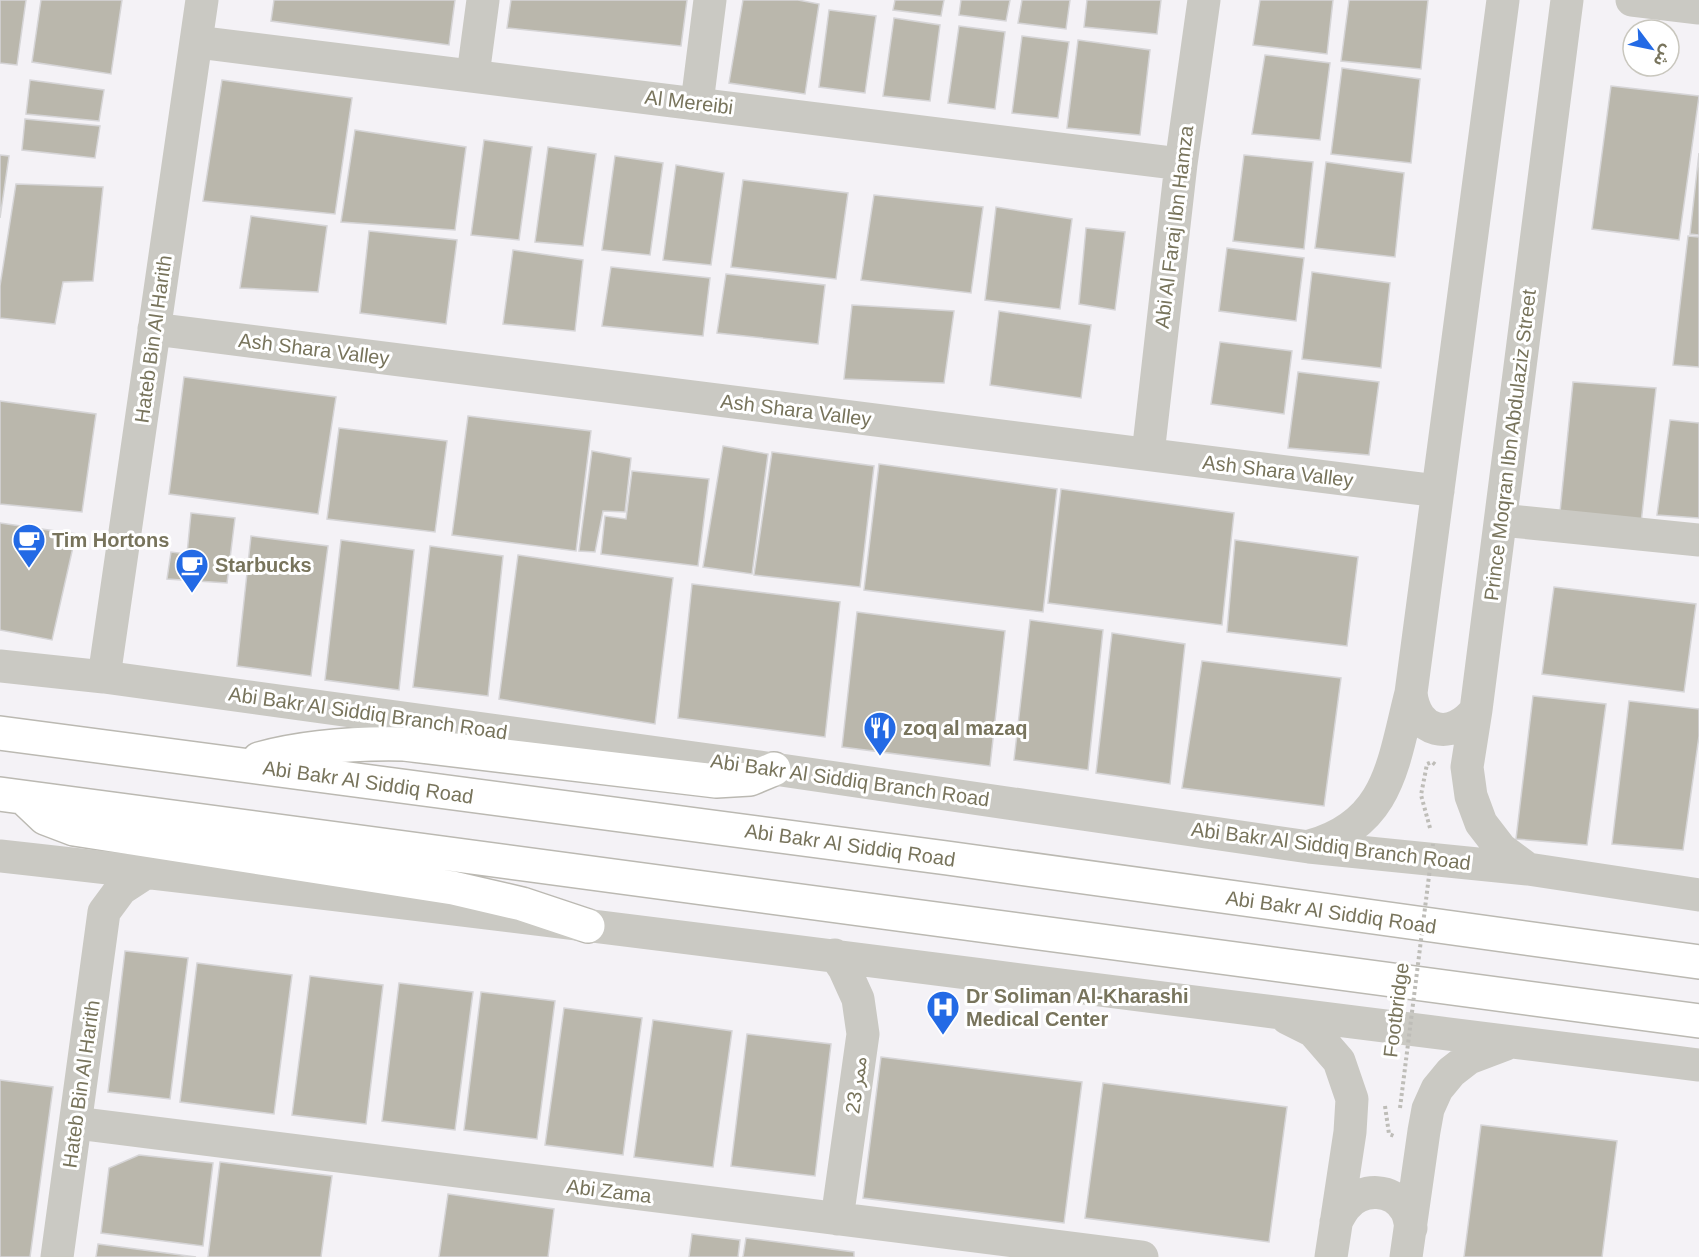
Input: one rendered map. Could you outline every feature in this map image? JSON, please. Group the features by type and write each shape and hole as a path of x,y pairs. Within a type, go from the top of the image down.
{"main road":[{"name":"Abi Bakr Al Siddiq Road","path":"0,733 935,856 1699,962"},
{"path":"240,765 281,753 323,746 365,743 443,748 716,781 750,779 774,769"},
{"path":"11,795 45,818 74,829 453,888 522,904 588,926"},
{"path":"11,795 1699,1021"}],"street":[{"name":"Hateb Bin Al Harith","path":"104,677 202,0"},
{"path":"473,75 483,0"},
{"path":"697,103 710,0"},
{"name":"Abi Al Faraj Ibn Hamza","path":"1148,454 1181,164 1204,0"},
{"path":"1310,847 1329,841 1347,831 1376,803 1386,785 1411,693 1503,0"},
{"name":"Prince Moqran Ibn Abdulaziz Street","path":"1528,869 1501,849 1481,823 1471,796 1467,767 1567,0"},
{"path":"1632,0 1699,8"},
{"name":"Al Mereibi","path":"197,42 1181,164"},
{"name":"Ash Shara Valley","path":"154,328 1438,491"},
{"path":"1501,520 1699,540"},
{"name":"Abi Bakr Al Siddiq Branch Road","path":"0,666 104,677 774,769 1310,847 1528,869 1699,895"},
{"path":"1411,693 1412,705 1417,716 1426,724 1437,729 1448,730 1460,727 1476,710"},
{"path":"0,856 835,955 1277,1014 1699,1065"},
{"path":"66,864 79,872 89,883 104,912"},
{"name":"Hateb Bin Al Harith","path":"57,1257 104,912 121,889 144,874"},
{"name":"ممر 23","path":"835,955 844,968 858,999 863,1034 837,1219"},
{"path":"1277,1014 1313,1031 1320,1038 1340,1061 1352,1099 1350,1132 1331,1257"},
{"path":"1409,1242 1428,1109 1437,1089 1450,1072 1468,1058 1510,1042"},
{"name":"Abi Zama","path":"76,1124 837,1219 1017,1250 1142,1257"},
{"path":"1336,1222 1346,1205 1361,1194 1378,1191 1395,1197 1407,1211 1409,1242"}],"path":[{"name":"Footbridge","path":"1400,1108 1432,844 1432,835 1421,795 1427,764 1432,762 1437,768"}],"building":[{"path":"0,0 26,0 17,65 0,63"},
{"path":"41,0 122,0 111,74 32,62"},
{"path":"274,0 455,0 449,45 271,21"},
{"path":"511,0 687,0 681,46 507,28"},
{"path":"743,0 798,0 819,4 805,94 729,83"},
{"path":"895,0 944,0 941,16 893,10"},
{"path":"961,0 1010,0 1006,21 959,15"},
{"path":"1022,0 1070,0 1066,29 1018,23"},
{"path":"1087,0 1161,0 1157,34 1084,27"},
{"path":"1260,0 1333,0 1327,54 1253,45"},
{"path":"1349,0 1428,0 1421,69 1341,61"},
{"path":"829,10 876,16 865,93 819,87"},
{"path":"894,18 940,25 930,101 883,96"},
{"path":"959,26 1005,32 995,109 948,103"},
{"path":"1022,36 1069,42 1058,118 1012,113"},
{"path":"1078,40 1150,50 1140,135 1067,128"},
{"path":"1265,55 1330,63 1320,140 1252,134"},
{"path":"1342,68 1420,79 1411,163 1331,154"},
{"path":"30,80 104,90 99,121 26,114"},
{"path":"222,80 352,98 335,214 203,201"},
{"path":"1611,86 1699,96 1679,240 1592,229"},
{"path":"25,119 100,126 95,158 22,150"},
{"path":"355,130 466,147 455,230 341,222"},
{"path":"484,140 532,147 519,240 471,235"},
{"path":"548,147 596,154 583,246 535,242"},
{"path":"1699,153 1699,235 1690,234"},
{"path":"0,155 9,156 0,218"},
{"path":"1244,155 1313,162 1304,249 1233,241"},
{"path":"615,156 663,163 650,255 602,250"},
{"path":"1326,162 1404,173 1395,257 1315,248"},
{"path":"676,165 724,173 711,265 663,260"},
{"path":"743,180 848,193 836,279 731,267"},
{"path":"16,184 103,187 93,281 63,282 55,324 0,318 0,286"},
{"path":"874,195 983,207 971,293 861,280"},
{"path":"996,207 1072,219 1060,309 985,300"},
{"path":"251,216 327,226 318,292 240,288"},
{"path":"1086,228 1125,232 1115,310 1079,304"},
{"path":"369,231 457,240 446,324 360,313"},
{"path":"1688,236 1699,237 1699,367 1673,365"},
{"path":"1227,248 1304,258 1296,321 1219,311"},
{"path":"513,250 583,260 575,331 503,324"},
{"path":"611,267 710,278 703,336 602,326"},
{"path":"1312,272 1390,283 1381,368 1302,359"},
{"path":"726,274 825,285 818,344 717,333"},
{"path":"852,305 954,311 944,383 844,379"},
{"path":"999,311 1091,325 1081,398 990,385"},
{"path":"1220,342 1292,351 1284,414 1211,404"},
{"path":"1298,372 1379,382 1369,455 1288,448"},
{"path":"184,377 336,397 318,514 169,494"},
{"path":"1573,382 1656,388 1641,523 1560,512"},
{"path":"0,401 96,414 82,512 0,504"},
{"path":"468,416 591,431 576,551 452,535"},
{"path":"1670,420 1699,423 1699,518 1657,515"},
{"path":"339,428 447,441 435,532 327,519"},
{"path":"723,446 768,454 752,574 703,567"},
{"path":"592,451 631,458 625,512 603,511 595,552 579,551"},
{"path":"772,452 874,466 860,587 754,575"},
{"path":"879,464 1057,489 1043,612 864,590"},
{"path":"632,471 709,479 698,566 601,554 605,516 626,519"},
{"path":"1061,489 1234,513 1222,625 1048,603"},
{"path":"191,513 235,518 227,583 167,579 171,552 187,554"},
{"path":"0,523 76,534 52,640 0,630"},
{"path":"251,536 328,546 311,676 237,666"},
{"path":"341,540 414,550 399,690 325,680"},
{"path":"1235,540 1358,557 1347,646 1227,632"},
{"path":"430,546 503,556 488,696 413,687"},
{"path":"518,555 673,578 655,724 499,699"},
{"path":"692,584 840,602 825,737 678,718"},
{"path":"1554,587 1696,604 1684,692 1542,674"},
{"path":"857,612 1005,631 990,766 842,747"},
{"path":"1030,620 1103,630 1088,770 1014,760"},
{"path":"1112,633 1185,644 1170,784 1096,773"},
{"path":"1202,661 1341,678 1324,806 1182,788"},
{"path":"1533,696 1606,704 1587,845 1516,839"},
{"path":"1629,701 1699,709 1699,736 1683,850 1612,844"},
{"path":"125,951 188,958 170,1099 108,1092"},
{"path":"197,963 292,975 274,1114 180,1102"},
{"path":"310,976 383,985 366,1124 292,1115"},
{"path":"399,983 473,992 455,1130 382,1121"},
{"path":"481,992 555,1001 537,1139 464,1130"},
{"path":"564,1008 642,1018 623,1155 545,1145"},
{"path":"653,1020 732,1031 713,1167 634,1157"},
{"path":"747,1034 831,1044 815,1176 731,1166"},
{"path":"881,1057 1082,1082 1064,1223 863,1198"},
{"path":"0,1080 53,1087 30,1257 0,1257"},
{"path":"1103,1083 1287,1107 1269,1242 1085,1218"},
{"path":"1481,1125 1617,1141 1602,1257 1464,1257"},
{"path":"139,1155 213,1163 203,1246 101,1233 109,1168"},
{"path":"220,1162 332,1176 321,1257 208,1257"},
{"path":"448,1194 554,1209 548,1257 439,1257"},
{"path":"692,1234 740,1240 738,1257 689,1257"},
{"path":"746,1238 854,1252 854,1257 743,1257"},
{"path":"98,1244 196,1257 96,1257"}],"place":[{"name":"Tim Hortons","path":"29,569"},
{"name":"Starbucks","path":"192,594"},
{"name":"zoq al mazaq","path":"880,757"},
{"name":"Dr Soliman Al-Kharashi Medical Center","path":"943,1036"}]}
